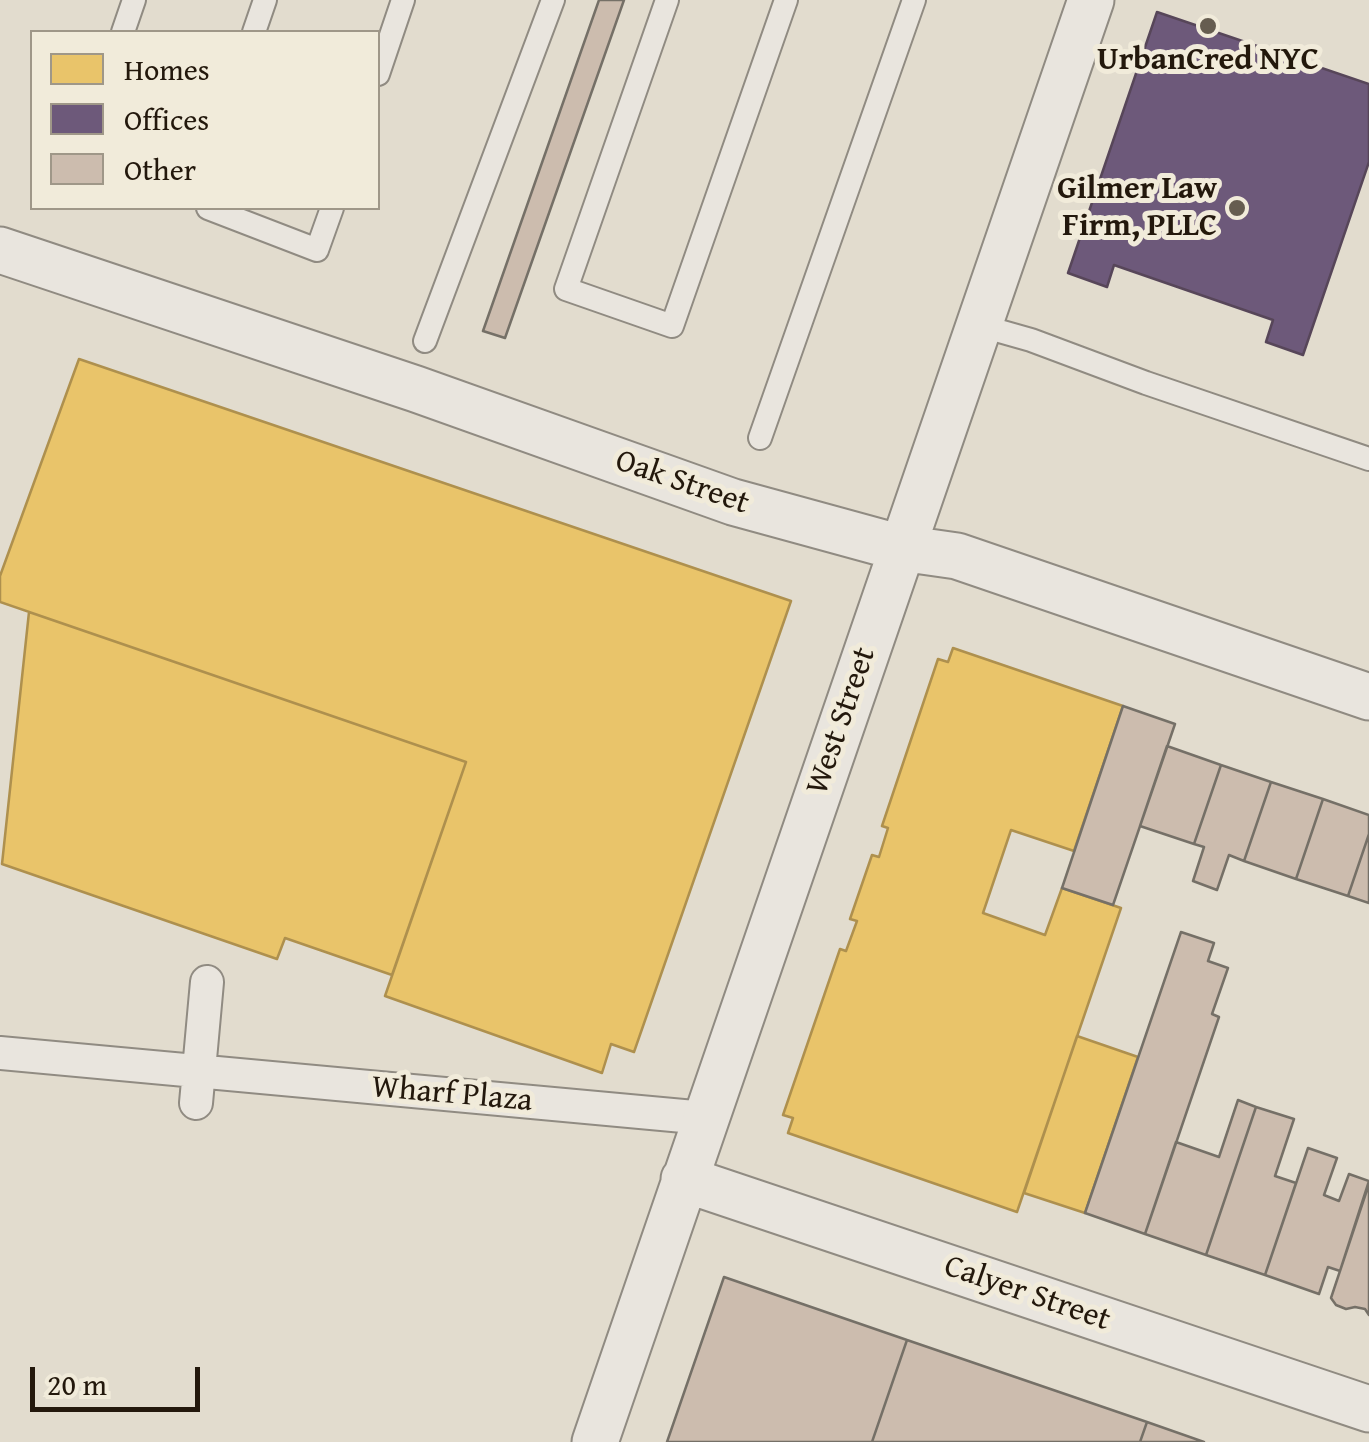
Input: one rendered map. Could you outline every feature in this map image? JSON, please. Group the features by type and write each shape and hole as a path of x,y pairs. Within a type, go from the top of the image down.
{"street":[{"name":"West Street","path":"595,1442 1091,0"},
{"name":"Oak Street","path":"0,250 416,388 733,502 901,548 957,556 1369,697"},
{"path":"197,1087 207,982"},
{"name":"Wharf Plaza","path":"0,1054 197,1087 705,1118"},
{"name":"Calyer Street","path":"684,1179 1369,1409"}],"lane":[{"path":"124,30 134,0"},
{"path":"255,30 265,0"},
{"path":"380,68 403,0"},
{"path":"425,341 554,0"},
{"path":"667,0 566,290 672,326 786,0"},
{"path":"760,438 914,0"},
{"path":"213,210 317,250 331,210"},
{"path":"978,325 1369,459"}],"building: Homes":[{"path":"79,359 791,601 634,1052 611,1044 602,1073 385,996 466,762 0,602 0,576"},
{"path":"29,612 466,762 392,975 285,938 277,959 2,864"},
{"path":"953,648 1123,706 1074,851 1011,830 983,913 1045,935 1062,888 1121,908 1017,1212 788,1133 793,1118 783,1115 840,949 846,951 857,921 850,919 872,855 879,857 888,828 882,826 938,659 948,662"},
{"path":"1077,1036 1138,1057 1085,1213 1024,1193"}],"building: Offices":[{"path":"1157,12 1369,84 1369,162 1303,355 1266,342 1273,320 1114,265 1107,287 1068,273"}],"building: Other":[{"path":"599,0 624,0 505,338 483,331"},
{"path":"1123,706 1175,724 1113,905 1062,888"},
{"path":"1167,746 1221,765 1194,844 1140,826"},
{"path":"1221,765 1271,782 1244,861 1229,855 1217,890 1193,881 1204,847 1194,844"},
{"path":"1271,782 1323,799 1296,879 1244,861"},
{"path":"1323,799 1369,815 1369,834 1348,896 1296,879"},
{"path":"1369,834 1369,903 1348,896"},
{"path":"1181,932 1214,943 1208,961 1228,968 1212,1014 1219,1017 1145,1234 1085,1213"},
{"path":"1238,1100 1256,1107 1206,1255 1145,1234 1176,1142 1219,1157"},
{"path":"1256,1107 1294,1119 1275,1176 1296,1183 1265,1275 1206,1255"},
{"path":"1308,1148 1337,1158 1324,1195 1339,1201 1349,1174 1369,1181 1340,1271 1328,1267 1319,1294 1265,1275"},
{"path":"1369,1184 1369,1315 1365,1309 1336,1305 1331,1298"},
{"path":"724,1277 907,1340 872,1442 667,1442"},
{"path":"907,1340 1147,1422 1140,1442 872,1442"},
{"path":"1147,1422 1204,1442 1140,1442"}],"place":[{"name":"UrbanCred NYC","path":"1208,26"},
{"name":"Gilmer Law Firm, PLLC","path":"1237,208"}]}
